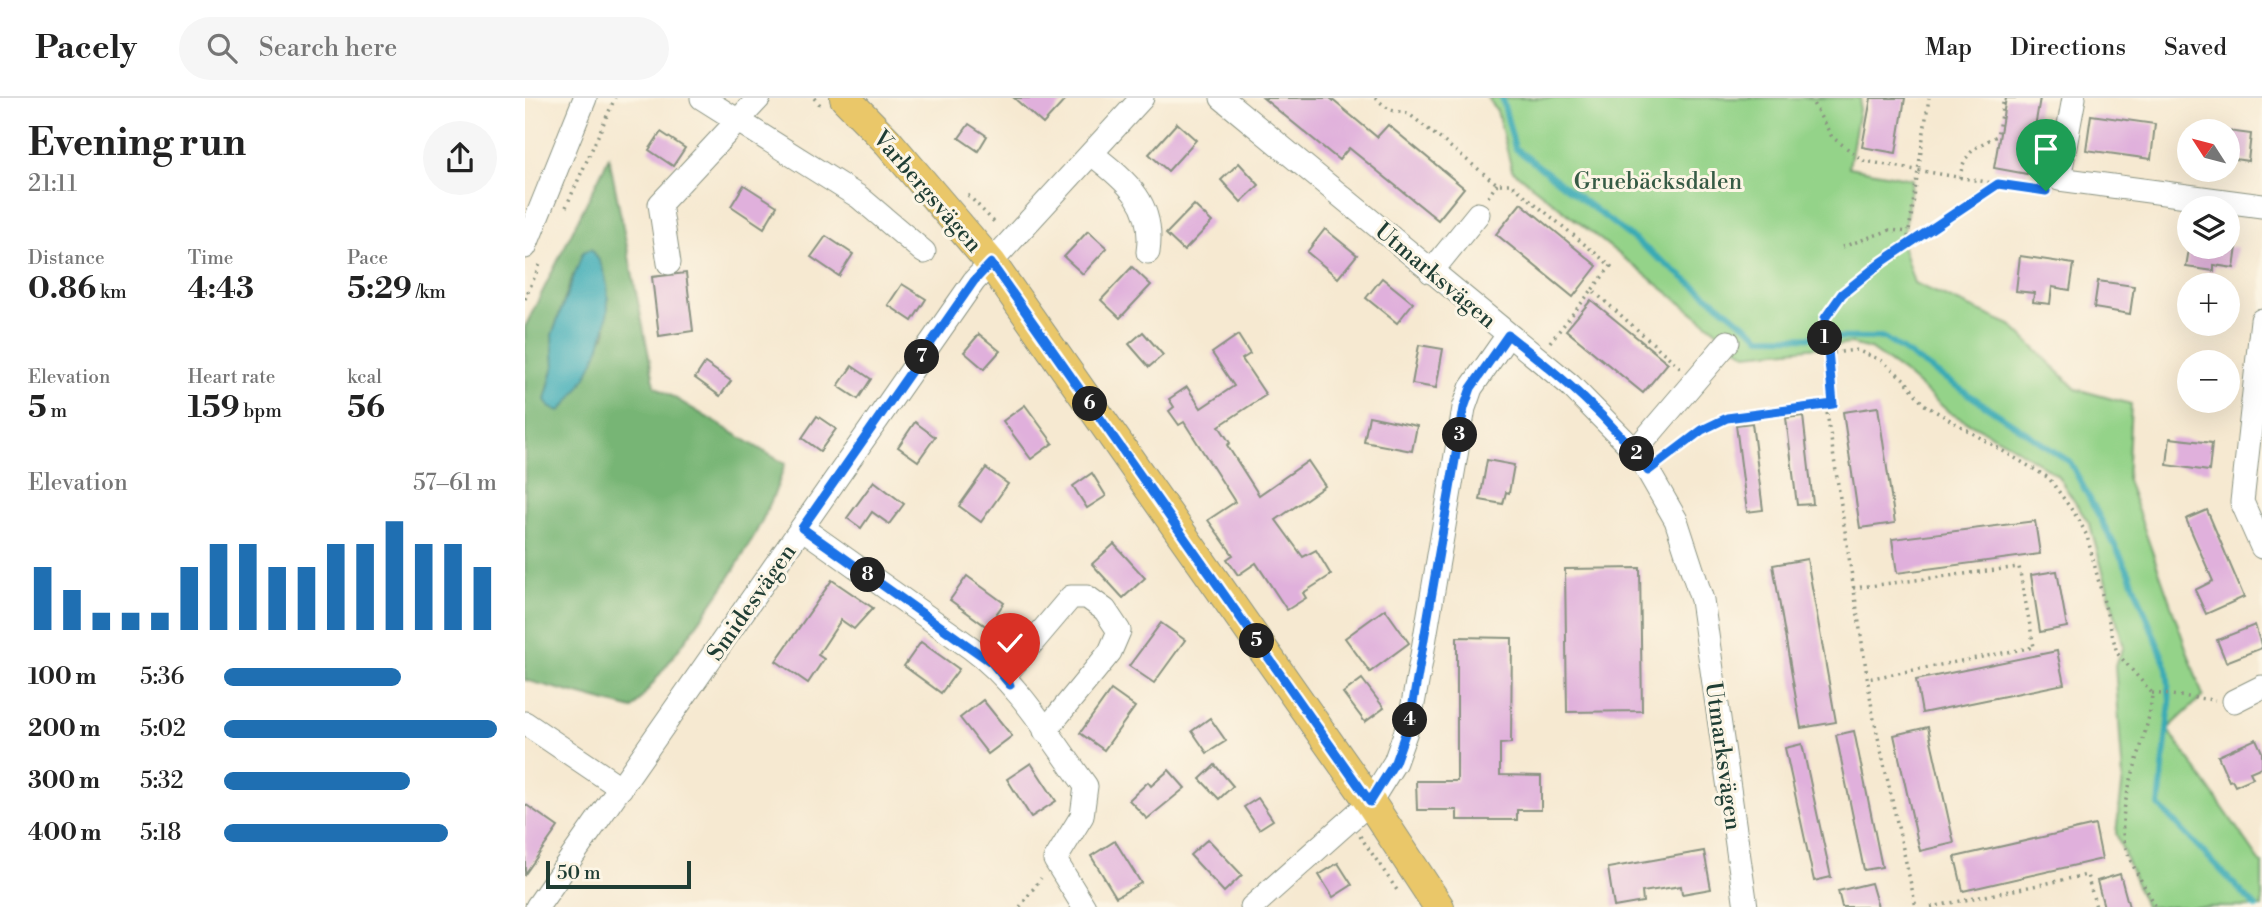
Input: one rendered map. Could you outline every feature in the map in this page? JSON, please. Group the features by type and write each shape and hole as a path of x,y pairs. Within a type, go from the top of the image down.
{"main road":[{"name":"Varbergsvägen","path":"845,98 888,142 991,263 1370,802 1439,907"}],"street":[{"path":"535,249 585,98"},
{"name":"Varbergsvägen","path":"702,98 740,119 859,197 925,252"},
{"path":"669,263 660,204 759,98"},
{"name":"Smidesvägen","path":"537,907 974,281 1142,98"},
{"name":"Utmarksvägen","path":"1221,98 1570,384 1635,451 1648,471 1676,520 1702,600 1746,907"},
{"path":"2074,98 2059,179 2262,206"},
{"path":"1092,154 1143,202 1151,232 1148,252"},
{"path":"1431,272 1478,214"},
{"path":"2262,320 2242,502 2262,547"},
{"path":"1252,907 1370,802 1395,762 1410,720 1464,408 1471,388 1508,335"},
{"path":"1635,451 1728,342"},
{"path":"802,528 971,648 1004,677 1086,786 1082,816 1055,860 1084,907"},
{"path":"1004,677 1071,597 1087,597 1116,623 1119,631 1110,652 1045,732"},
{"path":"2234,701 2262,687"},
{"path":"525,723 621,788"}],"path":[{"path":"563,214 615,98"},
{"path":"1375,98 1390,110 1409,114 1497,184 1511,184 1611,266 1538,358"},
{"path":"1809,98 1832,137 1856,156 1874,164 2046,191 2059,179"},
{"path":"1907,244 1929,98"},
{"path":"1960,177 1962,162 1975,147 1997,136 2004,98"},
{"path":"1648,471 1713,423 1727,418 1833,404 1824,328 1825,318 1842,294 1907,244 1998,184"},
{"path":"1842,247 1890,230 1908,232"},
{"path":"525,299 535,249"},
{"path":"1592,290 1696,380"},
{"path":"1827,354 1856,350 1881,360 1905,380 1923,404 2049,478 2087,536 2117,653 2152,693 2234,701"},
{"path":"1826,405 1867,679 1916,907"},
{"path":"1853,587 2019,567 2034,647 1867,679"},
{"path":"2152,693 2151,713 2133,776 2123,834 2156,907"},
{"path":"1020,907 1055,860"},
{"path":"1931,907 2087,875 2096,907"}],"green space":[{"name":"Gruebäcksdalen","path":"1488,98 1861,98 1849,167 1912,179 1902,245 1914,283 2011,325 2076,389 2131,404 2127,480 2203,696 2168,729 2262,864 2262,907 2145,907 2116,833 2123,779 2115,665 2124,647 2090,525 2057,475 2009,444 1950,413 1903,372 1870,349 1851,344 1746,354 1512,170 1497,111"},
{"path":"609,157 655,386 785,464 774,496 740,560 698,623 633,709 525,680 525,327","holes":["573,275 604,278 606,334 545,400 554,366 552,335"]}],"water":[{"path":"591,249 602,267 607,288 608,310 604,333 586,377 560,411 550,408 545,400 554,366 552,335 583,252"}],"building":[{"path":"1014,98 1067,98 1043,124"},
{"path":"1263,98 1330,98 1377,137 1388,125 1464,188 1438,220 1349,148 1339,160"},
{"path":"1871,98 1905,98 1896,153 1862,147"},
{"path":"2006,98 2040,98 2027,174 1994,168"},
{"path":"2091,115 2155,124 2151,159 2086,150"},
{"path":"1177,123 1196,140 1168,171 1149,154"},
{"path":"969,124 987,136 978,151 959,138"},
{"path":"661,132 685,148 673,166 649,150"},
{"path":"2240,133 2251,134 2248,161 2240,160"},
{"path":"1239,163 1259,185 1241,202 1221,180"},
{"path":"744,185 777,206 764,228 731,206"},
{"path":"1521,203 1597,266 1573,297 1496,234"},
{"path":"1194,205 1212,222 1184,251 1166,234"},
{"path":"1325,229 1357,255 1338,278 1307,252"},
{"path":"1088,231 1107,248 1083,274 1064,257"},
{"path":"826,236 853,254 839,276 811,257"},
{"path":"2020,256 2074,264 2070,290 2052,287 2050,304 2033,302 2034,293 2016,291"},
{"path":"2187,259 2235,259 2234,268 2214,265 2214,271 2186,267"},
{"path":"1132,267 1151,285 1120,318 1101,300"},
{"path":"686,273 693,331 659,336 652,277"},
{"path":"1382,278 1413,303 1397,323 1366,298"},
{"path":"2098,281 2134,286 2130,314 2094,308"},
{"path":"902,284 926,299 912,321 888,305"},
{"path":"1591,300 1668,363 1643,393 1566,330"},
{"path":"1143,332 1163,355 1149,367 1129,344"},
{"path":"979,334 1000,351 984,369 964,352"},
{"path":"1238,335 1250,354 1242,359 1266,395 1219,426 1230,443 1227,445 1259,495 1308,461 1325,486 1276,520 1303,557 1316,550 1331,575 1303,593 1306,598 1287,610 1256,563 1238,575 1227,559 1233,555 1208,520 1235,502 1184,422 1179,425 1169,411 1174,407 1169,399 1187,387 1201,408 1234,386 1212,353"},
{"path":"1419,345 1443,349 1436,388 1412,384"},
{"path":"705,363 731,381 720,396 695,378"},
{"path":"852,366 871,379 858,399 838,386"},
{"path":"1025,405 1053,443 1031,459 1003,421"},
{"path":"1878,407 1895,523 1860,528 1843,412"},
{"path":"817,416 836,429 820,451 802,438"},
{"path":"1369,416 1417,426 1412,451 1364,442"},
{"path":"1803,416 1813,504 1797,505 1786,418"},
{"path":"915,422 935,437 918,461 898,447"},
{"path":"1752,423 1763,510 1747,512 1736,425"},
{"path":"2170,438 2212,443 2209,471 2167,465"},
{"path":"1487,460 1514,465 1509,493 1506,492 1503,504 1480,500"},
{"path":"986,468 1008,484 981,522 959,506"},
{"path":"1092,473 1106,496 1087,508 1073,486"},
{"path":"874,481 904,504 889,524 872,512 861,528 847,518"},
{"path":"2207,510 2244,597 2206,614 2195,590 2213,581 2186,519"},
{"path":"2035,521 2040,554 1897,573 1892,539"},
{"path":"1114,544 1145,578 1123,598 1092,564"},
{"path":"1807,559 1836,722 1801,728 1773,565"},
{"path":"1640,568 1642,711 1567,712 1565,569"},
{"path":"2057,571 2067,627 2040,632 2031,575"},
{"path":"967,576 1004,603 987,627 950,600"},
{"path":"832,580 873,608 854,629 841,620 818,655 824,659 808,683 776,661"},
{"path":"1385,609 1409,643 1370,672 1345,638"},
{"path":"1161,623 1185,640 1154,683 1129,666"},
{"path":"2255,625 2262,648 2226,662 2217,640"},
{"path":"1457,637 1512,638 1511,743 1500,744 1500,775 1541,776 1541,810 1517,810 1517,820 1457,820 1457,810 1417,810 1416,781 1457,781"},
{"path":"921,642 959,669 941,693 904,666"},
{"path":"2057,651 2064,684 1922,713 1916,680"},
{"path":"1362,679 1384,708 1365,722 1343,693"},
{"path":"1111,690 1135,707 1104,750 1080,733"},
{"path":"983,700 1012,736 988,754 960,718"},
{"path":"1210,718 1226,741 1207,753 1192,731"},
{"path":"1928,727 1954,843 1920,851 1894,735"},
{"path":"1854,731 1882,867 1864,870 1836,735"},
{"path":"2256,739 2262,752 2262,767 2250,772 2253,778 2235,786 2232,780 2229,781 2218,756"},
{"path":"1802,744 1831,877 1814,881 1785,748"},
{"path":"1031,763 1056,801 1031,817 1007,779"},
{"path":"1215,765 1233,786 1219,799 1200,779"},
{"path":"1169,770 1185,788 1147,819 1129,800 1148,782 1151,786"},
{"path":"1258,798 1273,820 1259,829 1244,807"},
{"path":"525,804 558,827 525,874"},
{"path":"2095,825 2102,859 1963,891 1955,857"},
{"path":"1208,839 1242,875 1224,892 1190,855"},
{"path":"1115,841 1141,883 1116,897 1091,856"},
{"path":"1704,851 1711,889 1682,894 1681,886 1642,892 1643,902 1614,907 1608,868"},
{"path":"1338,863 1352,885 1333,897 1319,875"},
{"path":"2120,874 2129,907 2104,907 2097,881"},
{"path":"1871,883 1878,907 1842,907 1838,891"}],"waterway":[{"path":"1502,98 1515,148 1761,337 1884,338 2070,462 2129,572 2167,668 2170,702 2159,806 2256,907"}],"route":[{"path":"1010,685 991,662 802,528 974,281 991,263 1370,802 1384,784 1395,762 1410,720 1464,408 1471,388 1508,335 1570,384 1635,451 1648,471 1713,423 1727,418 1833,404 1824,328 1825,318 1842,294 1907,244 1996,189 1998,184 2046,191"}]}
